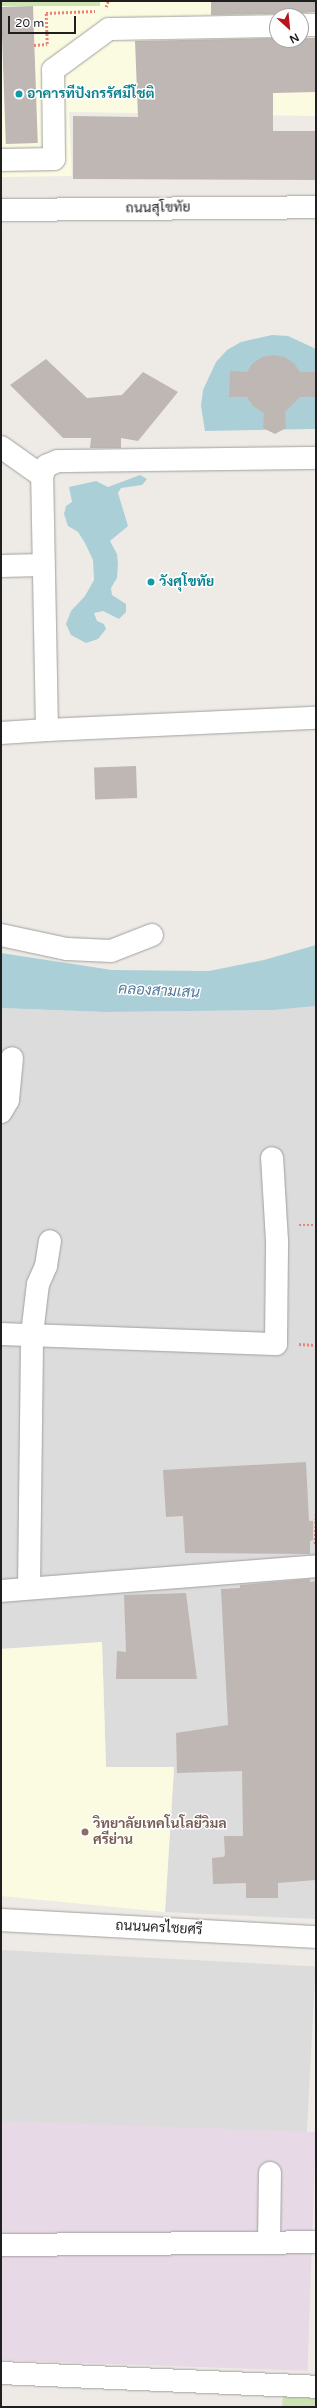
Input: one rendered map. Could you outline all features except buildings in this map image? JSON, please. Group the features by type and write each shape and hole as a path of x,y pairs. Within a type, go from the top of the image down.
{"street":[{"path":"1,160 54,159 53,70 109,29 269,26"},
{"name":"ถนนสุโขทัย","path":"1,210 316,207"},
{"path":"1,446 42,476"},
{"path":"46,730 42,476 46,466 58,461 316,458"},
{"path":"1,566 43,565"},
{"path":"1,733 316,718"},
{"path":"1,935 67,949 110,951 152,935"},
{"path":"1,1112 8,1100 12,1058"},
{"path":"1,1334 276,1344 277,1241 272,1158"},
{"path":"29,1588 32,1334 38,1284 46,1266 50,1242"},
{"path":"1,1591 315,1567"},
{"name":"ถนนนครไชยศรี","path":"1,1920 316,1937"},
{"path":"269,2243 270,2173"},
{"path":"1,2245 316,2242"},
{"path":"1,2373 316,2387"}],"path":[{"path":"105,10 108,1"},
{"path":"34,44 47,44 46,13 98,11"},
{"path":"315,1567 316,1508"}],"shaded area":[{"path":"1,1 316,1 316,116 69,112 72,176 1,177"},
{"path":"316,1006 316,1919 165,1912 174,1768 106,1767 102,1642 1,1649 1,1008 105,1012 274,1010"},
{"name":"วิทยาลัยเทคโนโลยีวิมล ศรีย่าน","path":"102,1642 106,1767 174,1767 165,1912 1,1896 1,1649"},
{"path":"1,1950 316,1966 307,2137 1,2121"},
{"path":"1,2121 316,2132 307,2371 1,2360"}],"green space":[{"path":"1,1 100,1 100,6 1,6"},
{"path":"283,2396 316,2398 316,2407 282,2407"}],"water":[{"path":"272,335 288,336 316,349 316,429 205,431 201,406 203,390 216,362 227,350 241,342"},
{"path":"140,475 147,479 142,485 121,488 118,493 128,526 110,541 117,554 118,564 117,578 111,588 112,595 126,604 126,612 119,619 103,611 94,613 97,621 104,624 106,629 98,639 86,643 71,635 66,624 71,611 85,596 94,580 93,560 78,532 68,526 64,514 66,506 72,502 69,487 96,481 108,487"},
{"name":"คลองสามเสน","path":"316,945 316,1006 274,1010 105,1012 1,1008 1,953 112,970 209,971 264,960"}],"place":[{"name":"อาคารทีปังกรรัศมีโชติ","path":"19,94"},
{"name":"วังศุโขทัย","path":"151,582"},
{"name":"วิทยาลัยเทคโนโลยีวิมล ศรีย่าน","path":"85,1832"}]}
